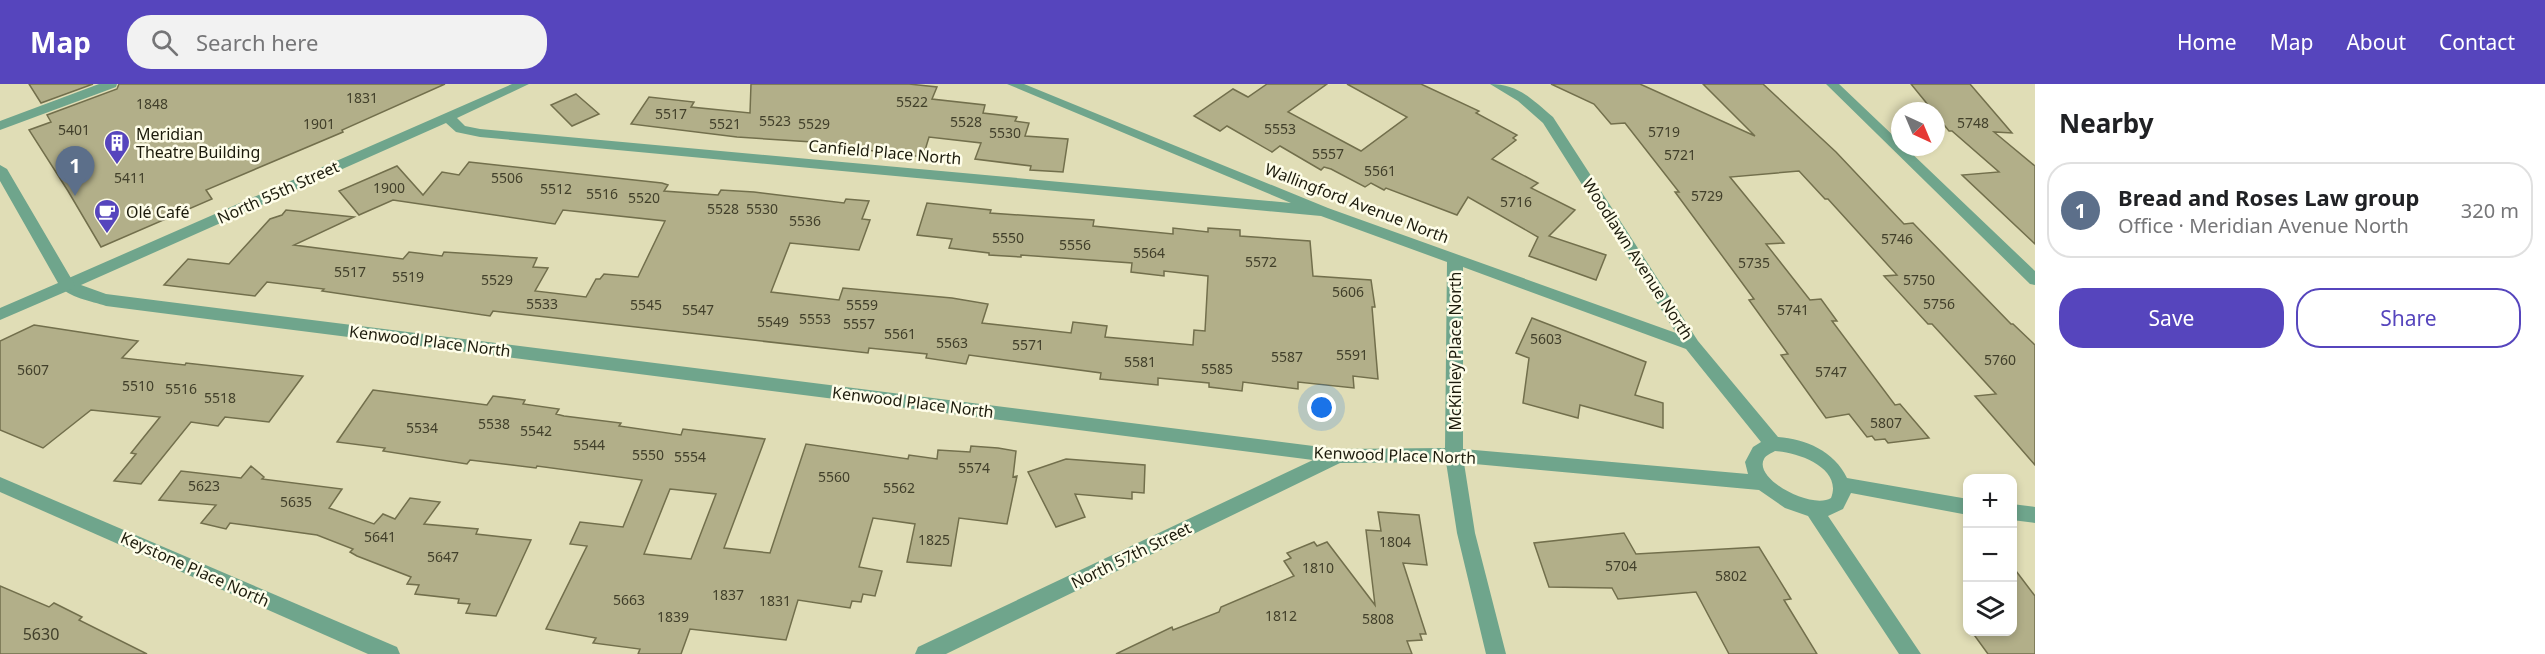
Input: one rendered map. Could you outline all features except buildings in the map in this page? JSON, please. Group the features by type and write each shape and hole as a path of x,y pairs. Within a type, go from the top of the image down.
{"street":[{"path":"0,126 111,84"},
{"name":"North 55th Street","path":"0,314 523,84"},
{"name":"Wallingford Avenue North","path":"1012,84 1323,211 1692,345"},
{"name":"Woodlawn Avenue North","path":"1496,84 1523,98 1548,120 1692,345 1773,444"},
{"path":"1832,84 2035,280"},
{"name":"Canfield Place North","path":"448,117 461,129 480,133 1323,211"},
{"path":"0,169 67,285"},
{"name":"McKinley Place North","path":"1455,260 1454,455 1466,533 1496,654"},
{"name":"Kenwood Place North","path":"67,285 106,300 1337,456 1454,455 1763,483"},
{"path":"1773,444 1786,444 1812,453 1834,470 1843,492 1839,501 1831,507 1813,509 1788,503 1763,483 1756,472 1757,454 1773,444"},
{"name":"North 57th Street","path":"925,654 1337,456"},
{"name":"Keystone Place North","path":"0,484 390,654"},
{"path":"1841,484 1963,506"},
{"path":"1813,509 1911,654"},
{"path":"2017,513 2035,515"}],"place":[{"name":"Meridian Theatre Building","path":"117,166"},
{"name":"Bread and Roses Law group","path":"75,196"},
{"name":"Olé Café","path":"107,235"}]}
